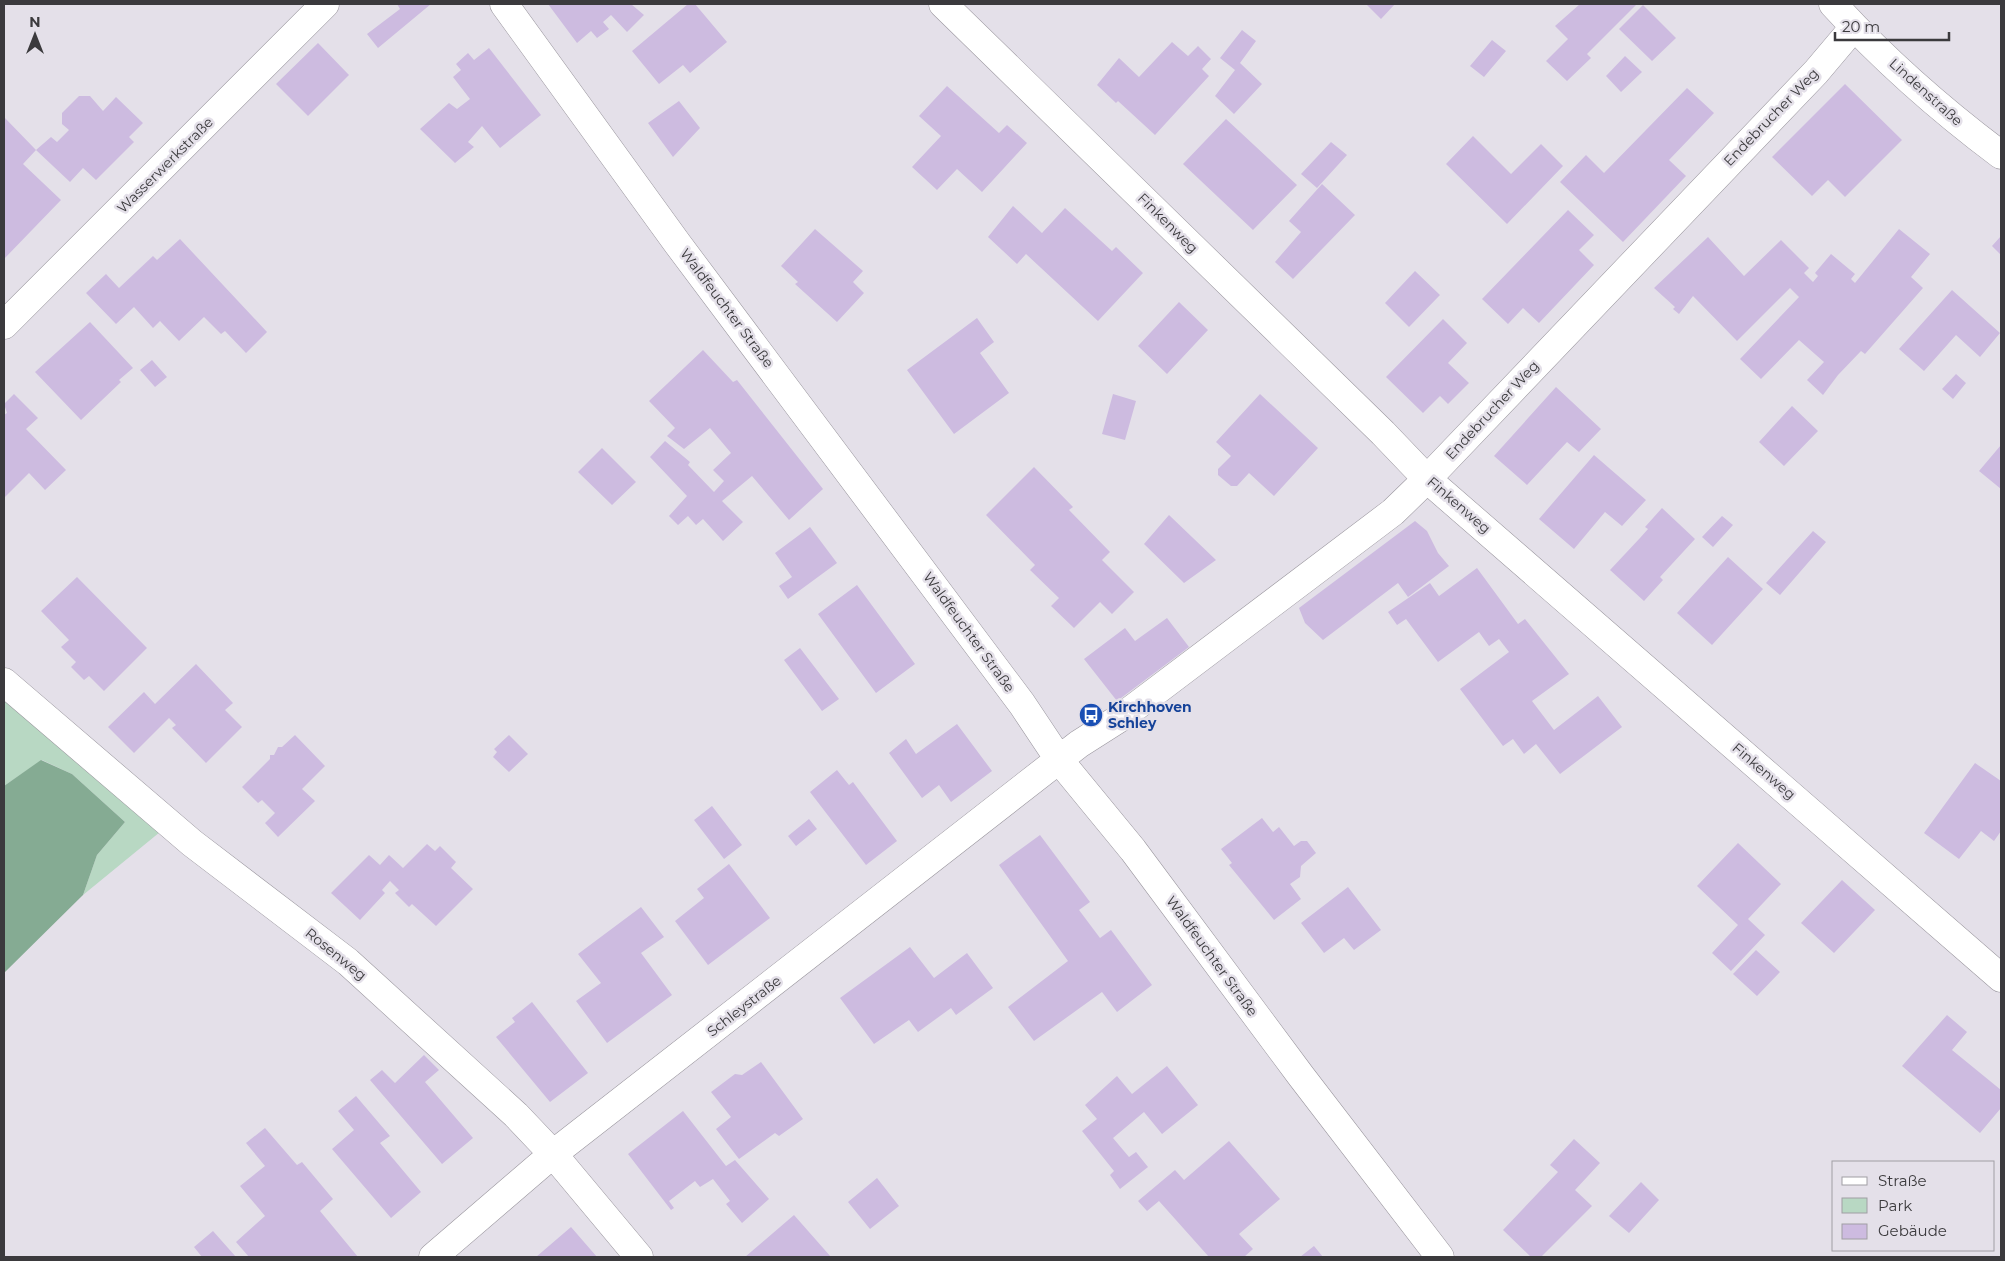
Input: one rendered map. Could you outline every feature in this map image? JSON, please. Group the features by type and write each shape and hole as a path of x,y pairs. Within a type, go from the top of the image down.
{"street":[{"name":"Wasserwerkstraße","path":"4,326 325,4"},
{"name":"Waldfeuchter Straße","path":"504,4 677,243 1022,704 1060,761 1133,850 1300,1076 1440,1257"},
{"name":"Finkenweg","path":"943,4 1383,433 1427,479 2001,978"},
{"name":"Lindenstraße","path":"1833,4 1854,27 1946,113 2001,155"},
{"name":"Endebrucher Weg","path":"1060,761 1079,744 1123,716 1393,512 1427,479 1816,72 1854,27"},
{"name":"Rosenweg","path":"4,682 192,843 348,962 516,1115 554,1154 639,1257"},
{"name":"Schleystraße","path":"433,1257 554,1154 1060,761"}],"green space":[{"path":"4,697 160,832 83,895 97,855 125,822 72,774 42,760 4,786"},
{"path":"41,760 72,774 125,822 97,855 83,895 4,973 4,786"}],"building":[{"path":"397,4 431,4 378,48 367,34 400,9"},
{"path":"548,4 631,4 644,15 627,32 611,15 603,22 609,29 597,38 591,31 577,43"},
{"path":"688,4 695,4 727,42 690,73 683,65 659,84 632,51"},
{"path":"1366,4 1395,4 1381,19"},
{"path":"1580,4 1637,4 1587,54 1591,58 1567,81 1546,61 1568,39 1555,26"},
{"path":"1643,5 1676,38 1652,61 1619,29"},
{"path":"1242,30 1256,41 1240,63 1262,84 1234,114 1215,96 1235,70 1220,58"},
{"path":"1492,40 1506,51 1484,77 1470,66"},
{"path":"1172,42 1188,56 1198,46 1211,59 1202,69 1209,76 1155,135 1118,101 1116,103 1097,85 1119,58 1139,77"},
{"path":"318,43 349,75 308,116 276,84"},
{"path":"489,48 541,115 500,148 482,126 468,142 474,147 455,163 420,129 449,103 457,109 470,99 453,77 461,70 456,64 468,53 474,60"},
{"path":"1625,56 1642,72 1621,92 1606,76"},
{"path":"1845,84 1902,140 1845,197 1828,180 1812,196 1772,157"},
{"path":"947,86 999,133 1007,125 1027,143 982,192 957,169 937,190 912,167 941,136 919,116"},
{"path":"1687,88 1714,113 1669,160 1686,176 1623,242 1560,182 1586,155 1604,173"},
{"path":"79,96 90,96 103,111 116,97 143,123 129,137 134,142 96,180 83,168 70,182 36,150 51,137 57,142 69,130 62,124 62,113"},
{"path":"679,101 700,128 673,157 648,123"},
{"path":"4,117 36,150 23,164 61,200 4,259"},
{"path":"1226,119 1297,185 1253,230 1183,164"},
{"path":"1473,136 1511,174 1541,144 1563,166 1507,224 1446,164"},
{"path":"1331,142 1347,155 1317,188 1301,174"},
{"path":"1322,184 1355,215 1293,279 1275,262 1301,232 1289,221"},
{"path":"1013,206 1042,233 1065,208 1112,251 1116,247 1143,273 1098,321 1026,254 1017,264 988,237"},
{"path":"1568,210 1594,235 1579,250 1594,265 1539,323 1523,308 1508,324 1482,299"},
{"path":"815,229 863,271 853,282 864,293 837,322 795,284 798,282 781,266"},
{"path":"1899,229 1930,254 1911,277 1923,288 1865,354 1861,351 1838,375 1823,395 1807,380 1824,362 1799,340 1761,379 1740,359 1799,297 1790,288 1737,341 1693,296 1679,314 1673,309 1675,307 1654,288 1708,237 1744,276 1781,240 1809,268 1804,273 1813,282 1818,276 1815,273 1831,254 1855,274 1851,279 1855,283"},
{"path":"2001,236 2001,255 1992,246"},
{"path":"180,239 267,332 246,353 225,331 221,334 204,317 179,341 160,321 153,328 134,307 116,324 86,293 106,274 119,288 153,256 157,260"},
{"path":"1415,271 1440,295 1409,327 1385,303"},
{"path":"1952,290 2000,333 1980,357 1956,335 1924,371 1899,349"},
{"path":"1179,302 1208,330 1167,374 1138,346"},
{"path":"977,318 994,342 980,353 1009,393 954,434 907,370"},
{"path":"1443,319 1467,343 1448,363 1469,383 1448,404 1440,396 1423,413 1386,377"},
{"path":"90,322 133,368 81,420 35,372"},
{"path":"703,350 733,382 737,380 823,489 789,520 752,476 722,501 743,522 723,541 703,519 696,525 688,516 678,525 669,516 687,496 650,457 665,441 690,462 688,465 714,492 724,481 713,470 731,453 710,428 684,449 667,436 675,428 649,401"},
{"path":"152,360 167,377 155,387 140,370"},
{"path":"1956,374 1966,383 1953,399 1942,389"},
{"path":"1556,387 1601,429 1579,452 1567,442 1527,485 1494,456"},
{"path":"14,394 38,418 26,429 66,470 45,490 29,473 4,498 4,415 7,413 4,404"},
{"path":"1113,394 1136,401 1125,440 1102,434"},
{"path":"1260,394 1318,448 1274,496 1249,473 1237,486 1231,486 1218,475 1218,469 1231,456 1216,442"},
{"path":"1792,406 1818,431 1784,466 1759,442"},
{"path":"2001,445 2001,489 1979,471"},
{"path":"602,448 636,482 612,505 578,472"},
{"path":"1594,455 1646,500 1622,526 1605,512 1574,549 1539,519"},
{"path":"1034,467 1073,507 1069,510 1110,552 1102,560 1134,592 1112,614 1100,602 1074,628 1051,606 1059,598 1030,570 1035,565 986,515"},
{"path":"1662,508 1695,539 1660,577 1663,580 1644,601 1610,570 1648,529 1645,527"},
{"path":"1169,515 1216,560 1184,583 1144,544"},
{"path":"1722,516 1733,525 1713,547 1702,537"},
{"path":"1415,521 1427,531 1438,553 1449,566 1408,597 1398,583 1323,640 1305,623 1299,608"},
{"path":"810,527 837,563 788,599 779,586 792,577 775,553"},
{"path":"1813,531 1826,542 1780,595 1766,583"},
{"path":"1728,557 1763,589 1712,645 1677,613"},
{"path":"1477,568 1518,624 1525,619 1569,674 1532,701 1554,730 1598,696 1622,727 1560,774 1536,744 1524,754 1513,739 1503,746 1460,689 1509,652 1499,639 1489,646 1479,632 1438,662 1406,619 1397,625 1388,612 1430,583 1439,596"},
{"path":"77,577 147,648 104,691 89,676 84,680 71,667 76,662 61,647 69,640 41,611"},
{"path":"857,585 915,664 876,693 818,614"},
{"path":"1167,618 1189,647 1117,701 1084,659 1125,628 1135,641"},
{"path":"800,648 839,699 822,711 784,660"},
{"path":"196,664 233,703 225,710 242,727 206,763 172,728 176,725 169,718 134,753 108,727 144,692 155,704"},
{"path":"957,724 992,771 951,802 939,785 922,798 889,753 906,739 916,754"},
{"path":"295,735 325,766 302,789 315,801 278,837 265,823 275,813 262,800 258,803 242,787 270,759 270,755 274,755 278,747 282,747"},
{"path":"509,735 528,754 509,772 493,757 497,752 494,749"},
{"path":"1975,763 2001,781 2001,831 1994,841 1981,831 1959,859 1924,833"},
{"path":"837,770 849,785 853,782 897,841 866,865 810,792"},
{"path":"712,806 742,845 724,859 694,820"},
{"path":"1262,818 1273,832 1279,827 1294,846 1301,841 1307,841 1316,853 1301,866 1300,877 1290,884 1301,899 1274,920 1229,865 1232,863 1221,849"},
{"path":"809,819 817,829 796,846 788,836"},
{"path":"1040,835 1090,902 1079,910 1100,938 1111,930 1152,985 1117,1012 1102,992 1034,1041 1008,1007 1068,961 999,865"},
{"path":"1738,843 1781,884 1748,919 1765,935 1731,971 1712,953 1738,925 1697,886"},
{"path":"427,844 435,851 440,846 456,862 451,868 473,889 436,926 412,904 409,907 395,893 399,890 390,881 382,890 385,893 360,920 331,893 369,855 380,865 389,855 403,868"},
{"path":"729,864 770,918 708,965 675,921 704,898 697,889"},
{"path":"1842,880 1875,910 1834,953 1801,923"},
{"path":"1348,887 1381,930 1354,950 1344,938 1324,953 1301,923"},
{"path":"641,907 664,937 641,953 672,995 607,1043 576,1001 601,983 578,954"},
{"path":"910,947 934,978 967,953 993,988 956,1015 951,1008 918,1032 909,1020 874,1044 840,998"},
{"path":"1756,950 1780,972 1757,996 1733,974"},
{"path":"532,1002 588,1073 550,1102 496,1037 515,1022 512,1018"},
{"path":"1947,1015 1967,1032 1952,1050 2001,1090 2001,1108 1980,1133 1902,1066"},
{"path":"424,1055 439,1070 425,1082 473,1138 442,1164 370,1080 382,1070 395,1083"},
{"path":"761,1062 803,1119 779,1136 775,1133 739,1159 716,1129 731,1117 711,1092 735,1074 742,1075"},
{"path":"1167,1066 1198,1105 1162,1134 1144,1112 1113,1138 1129,1157 1136,1152 1148,1167 1120,1189 1110,1175 1114,1171 1082,1131 1097,1119 1085,1105 1117,1076 1132,1094"},
{"path":"356,1096 390,1136 380,1143 421,1192 391,1218 332,1149 354,1130 338,1111"},
{"path":"683,1111 726,1166 735,1160 769,1199 742,1223 726,1204 730,1201 713,1179 700,1187 695,1181 669,1201 674,1208 671,1210 628,1154"},
{"path":"265,1128 297,1165 302,1162 333,1199 320,1211 358,1257 249,1257 236,1242 265,1216 240,1186 265,1166 246,1143"},
{"path":"1574,1139 1600,1163 1575,1190 1592,1206 1541,1257 1531,1257 1503,1230 1558,1172 1550,1165"},
{"path":"1229,1141 1280,1199 1239,1234 1253,1249 1244,1257 1209,1257 1159,1201 1147,1211 1138,1201 1175,1170 1184,1180"},
{"path":"877,1178 899,1206 870,1229 848,1202"},
{"path":"1641,1182 1659,1200 1629,1233 1609,1216"},
{"path":"794,1215 831,1257 745,1257"},
{"path":"571,1227 597,1257 536,1257"},
{"path":"213,1231 236,1257 202,1257 194,1247"},
{"path":"1314,1246 1323,1257 1300,1257"}],"place":[{"name":"Kirchhoven Schley","path":"1091,715"}]}
